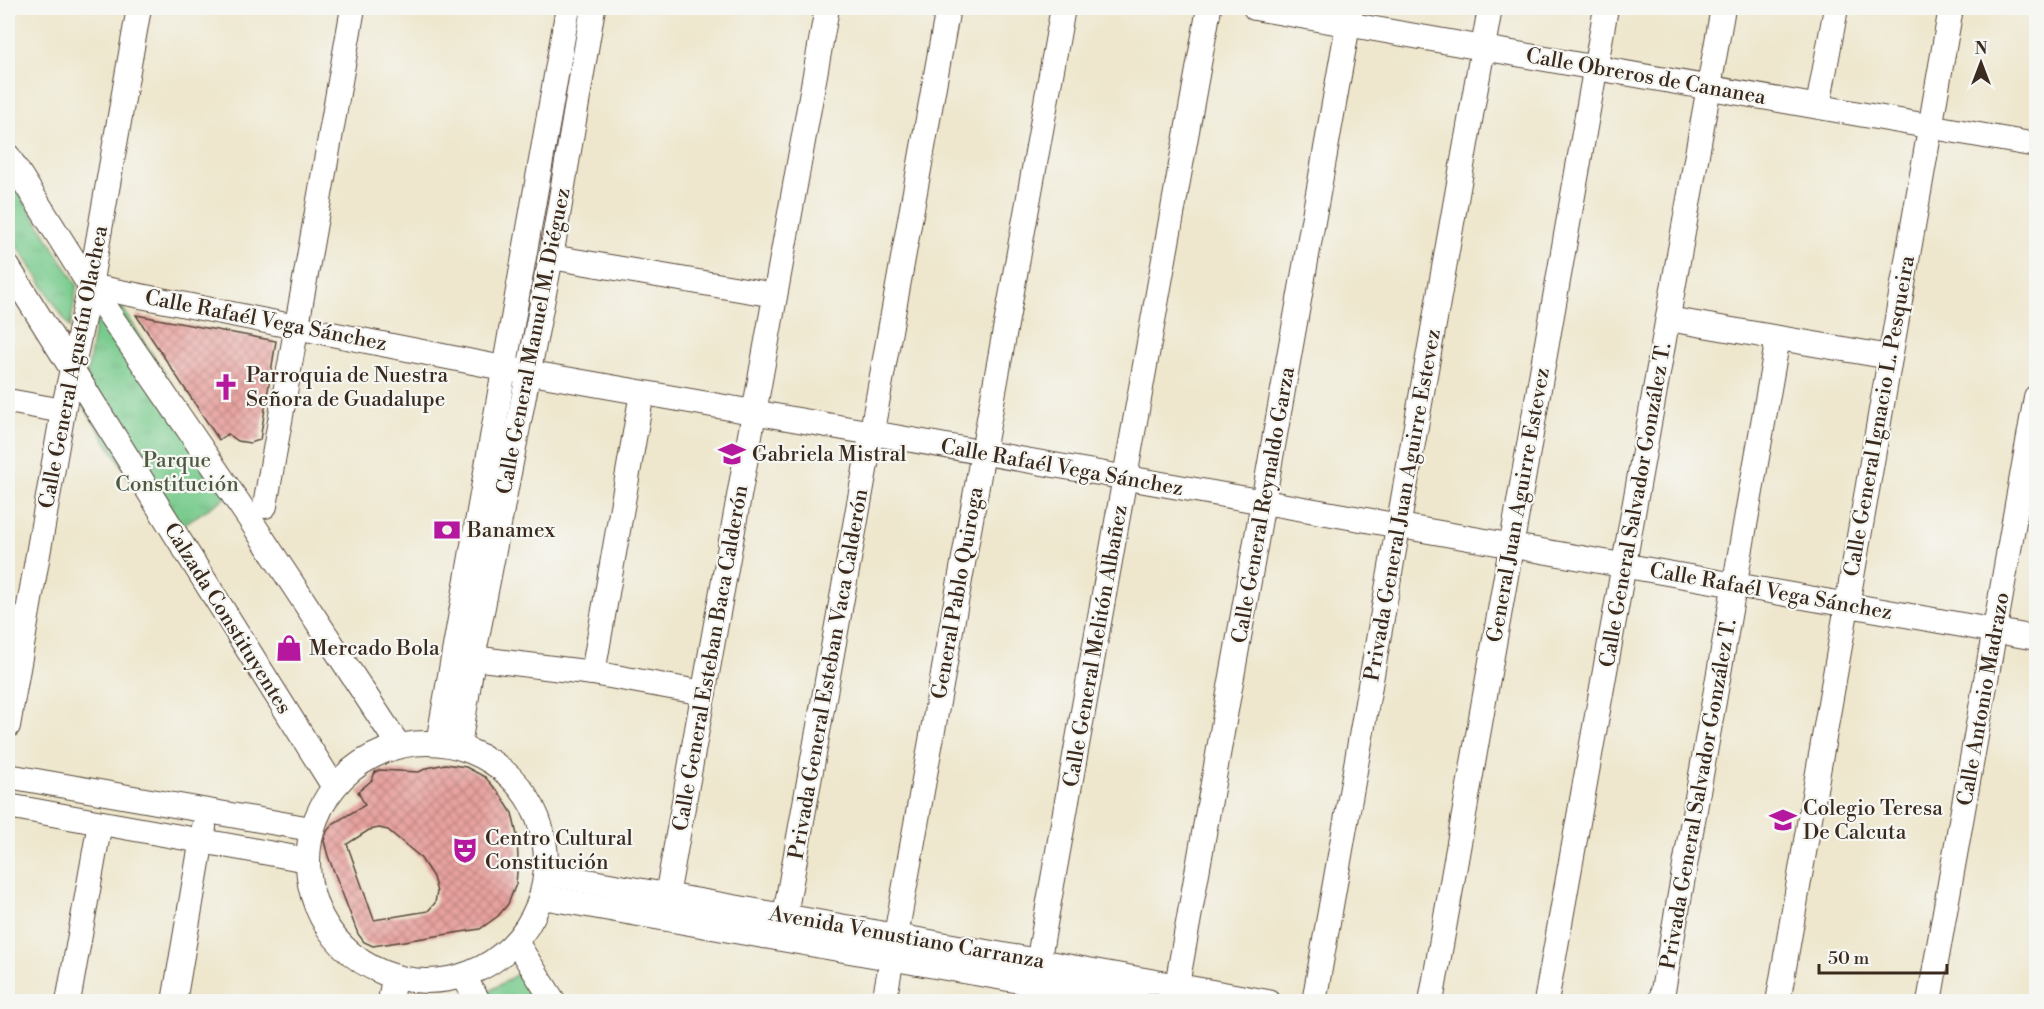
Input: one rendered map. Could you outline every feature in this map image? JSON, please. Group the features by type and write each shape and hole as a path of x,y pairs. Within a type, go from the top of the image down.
{"street":[{"name":"Calle General Agustín Olachea","path":"8,726 63,411 90,286 139,8"},
{"path":"265,506 353,8"},
{"name":"Calle General Manuel M. Diéguez","path":"448,744 473,658 568,8"},
{"name":"Calle General Manuel M. Diéguez","path":"448,744 515,370 551,257 593,8"},
{"name":"Calle General Esteban Baca Calderón","path":"666,906 827,8"},
{"name":"Privada General Esteban Vaca Calderón","path":"785,915 948,8"},
{"name":"General Pablo Quiroga","path":"884,1002 1063,8"},
{"name":"Calle General Melitón Albañez","path":"1035,982 1209,8"},
{"name":"Calle Obreros de Cananea","path":"1255,8 1350,16 1483,47 2037,145"},
{"name":"Privada General Juan Aguirre Estevez","path":"1314,1002 1490,8"},
{"name":"General Juan Aguirre Estevez","path":"1431,1002 1606,8"},
{"name":"Calle General Salvador González T.","path":"1546,1002 1723,8"},
{"path":"1818,106 1836,8"},
{"name":"Calle General Ignacio L. Pesqueira","path":"1778,1002 1951,8"},
{"name":"Calle General Reynaldo Garza","path":"1176,993 1350,16"},
{"path":"8,156 90,286 249,518 399,746"},
{"path":"551,257 775,295"},
{"name":"Calzada Constituyentes","path":"8,267 334,787"},
{"name":"Calle Rafaél Vega Sánchez","path":"90,286 642,393 2037,638"},
{"path":"1668,319 1890,357"},
{"name":"Privada General Salvador González T.","path":"1661,1002 1778,338"},
{"path":"593,673 642,393"},
{"name":"Calle Antonio Madrazo","path":"1929,1002 2037,397"},
{"path":"8,401 63,411"},
{"path":"473,658 593,673 704,693"},
{"path":"448,744 480,753 521,787 537,813 546,843 544,885 529,927 516,942 492,962 423,991 365,965 341,945 322,920 310,891 307,860 311,829 320,807 334,787 363,761 399,746 448,744"},
{"path":"8,776 311,829"},
{"path":"8,806 307,860"},
{"path":"174,1002 207,812"},
{"path":"68,1002 100,823"},
{"name":"Avenida Venustiano Carranza","path":"544,885 894,947"},
{"name":"Avenida Venustiano Carranza","path":"666,906 785,915 894,947 1035,982 1140,1002"},
{"path":"516,942 554,1002"},
{"path":"463,976 479,1002"},
{"path":"390,1002 394,977"},
{"name":"Avenida Venustiano Carranza","path":"1035,982 1268,1002"}],"green space":[{"path":"8,175 77,285 70,328 8,231"},
{"name":"Parque Constitución","path":"99,303 121,306 239,489 167,535 82,404"},
{"path":"522,971 542,1001 494,1001 488,992"}],"building":[{"name":"Parroquia de Nuestra Señora de Guadalupe","path":"136,315 276,341 260,440 250,443 238,441 228,434 219,440"},
{"name":"Centro Cultural Constitución","path":"445,764 466,767 485,777 500,794 512,813 517,835 516,884 508,904 498,916 480,929 373,946 364,942 358,934 328,856 324,841 327,831 334,823 365,805 358,792 372,780 375,772 380,770 419,772","holes":["379,828 388,830 420,857 433,877 437,892 435,903 428,911 374,920 347,844 369,830"]}],"place":[{"name":"Parroquia de Nuestra Señora de Guadalupe","path":"226,387"},
{"name":"Gabriela Mistral","path":"732,454"},
{"name":"Banamex","path":"447,530"},
{"name":"Mercado Bola","path":"289,648"},
{"name":"Colegio Teresa De Calcuta","path":"1783,820"},
{"name":"Centro Cultural Constitución","path":"465,850"}]}
